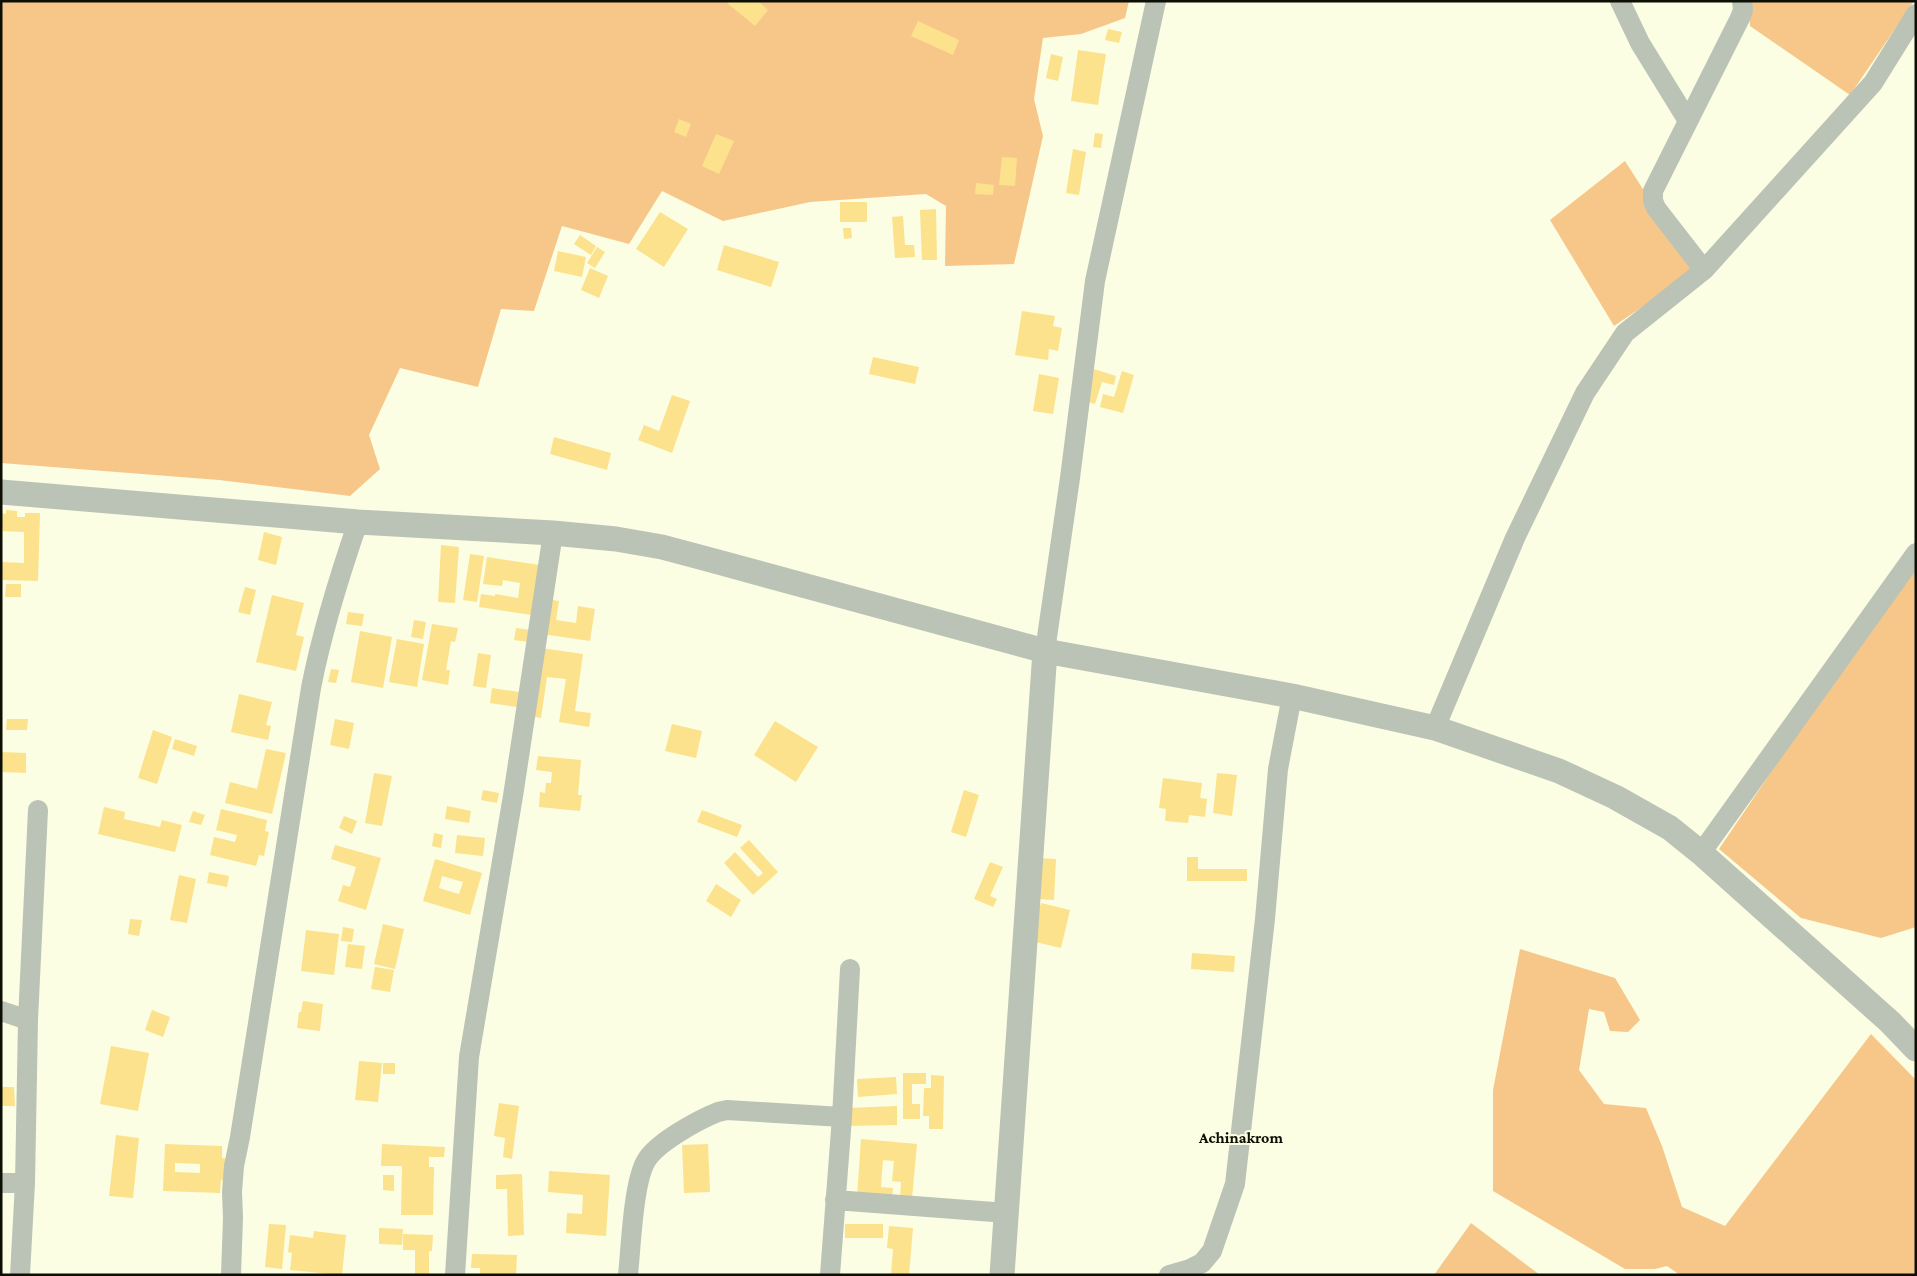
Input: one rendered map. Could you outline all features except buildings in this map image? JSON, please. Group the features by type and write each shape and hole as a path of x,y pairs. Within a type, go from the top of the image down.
{"street":[{"path":"1002,1275 1045,651 1096,281 1156,1"},
{"path":"1620,1 1640,43 1688,122"},
{"path":"1704,270 1656,208 1652,196 1740,18 1743,10 1742,1"},
{"path":"1435,728 1515,538 1585,393 1625,333 1704,270 1873,83 1916,14"},
{"path":"1,492 358,522 553,533 616,539 662,547 1045,651 1292,696 1435,728 1559,771 1615,797 1670,828 1701,853 1890,1022 1916,1048"},
{"path":"231,1275 234,1166 310,688 319,644 332,599 358,522"},
{"path":"455,1275 468,1057 513,796 553,533"},
{"path":"1701,853 1916,553"},
{"path":"1169,1275 1190,1269 1202,1263 1212,1251 1235,1184 1265,920 1278,769 1292,696"},
{"path":"20,1275 25,1183 28,1020 38,810"},
{"path":"830,1275 834,1200 842,1117 850,970"},
{"path":"1,1011 28,1020"},
{"path":"628,1275 640,1175 646,1161 658,1146 718,1112 728,1110 842,1117"},
{"path":"1,1183 25,1183"},
{"path":"834,1200 1007,1213"}],"shaded area":[{"path":"1,1 1129,1 1125,18 1081,34 1043,38 1034,99 1043,136 1014,264 945,266 946,206 926,194 810,202 723,221 662,191 629,244 562,226 534,311 501,309 478,387 400,368 369,435 380,469 350,496 219,480 1,463"},
{"path":"1748,1 1914,1 1850,95 1750,26"},
{"path":"1625,161 1695,271 1614,326 1550,220"},
{"path":"1916,567 1916,927 1881,938 1801,918 1719,849 1862,638"},
{"path":"1520,949 1615,978 1640,1020 1628,1032 1610,1031 1604,1012 1589,1009 1579,1070 1604,1104 1646,1108 1662,1146 1682,1207 1725,1226 1871,1034 1916,1080 1916,1275 1680,1275 1667,1266 1655,1269 1625,1269 1493,1191 1493,1090"},
{"path":"1471,1223 1540,1275 1434,1275"}],"district":[{"name":"Achinakrom","path":"1241,1137"}]}
